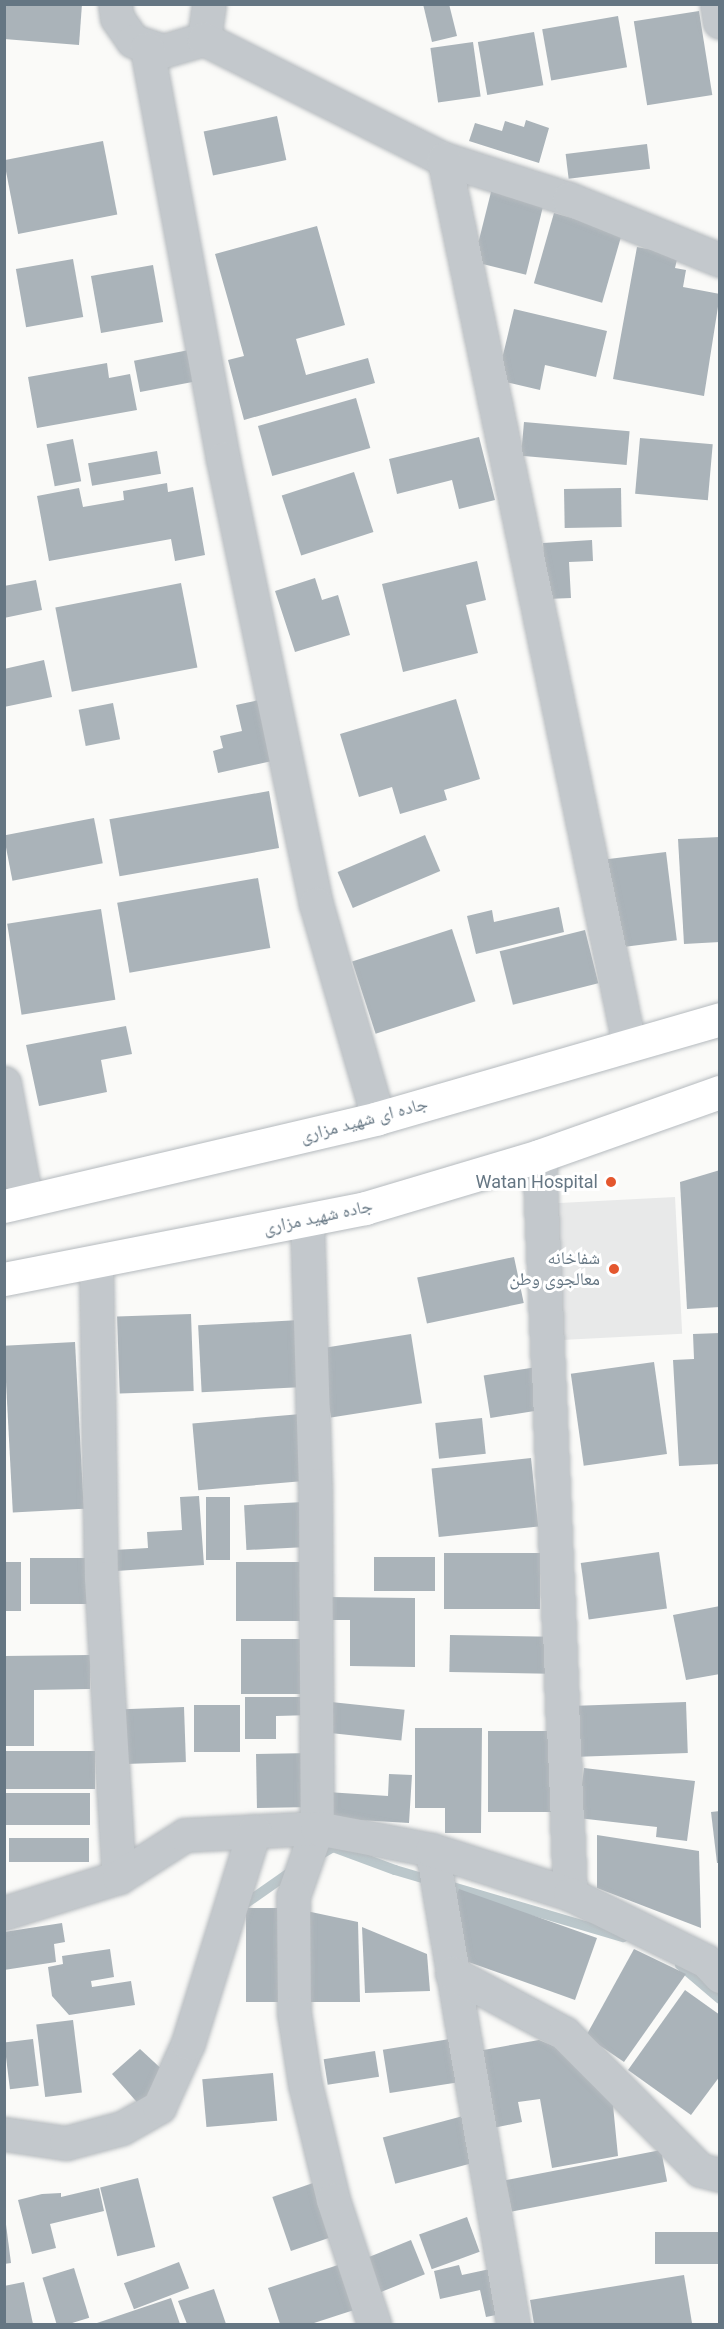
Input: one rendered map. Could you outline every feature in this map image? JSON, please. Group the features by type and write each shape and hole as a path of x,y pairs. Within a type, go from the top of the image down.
{"main road":[{"name":"جاده ای شهید مزاری","path":"15,1203 378,1118 720,1019"},
{"name":"جاده شهید مزاری","path":"4,1279 365,1208 539,1156 622,1124 720,1092"}],"street":[{"path":"115,4 124,33 147,49 164,51 204,39 444,159 569,199 720,260"},
{"path":"204,39 209,4"},
{"path":"717,4 720,22"},
{"path":"147,49 223,459 314,892 378,1118"},
{"path":"444,159 629,1044"},
{"path":"4,1083 15,1203"},
{"path":"539,1156 570,1894"},
{"path":"307,1221 315,1485 318,1828 293,1896 294,2013 305,2084 333,2200 374,2325"},
{"path":"96,1262 101,1578 119,1877"},
{"path":"4,1913 119,1877 184,1835 318,1828 432,1850 570,1894 706,1961 720,1976"},
{"path":"4,2134 66,2143 122,2128 159,2107 188,2043 254,1831"},
{"path":"432,1850 513,2325"},
{"path":"452,1973 564,2033 700,2170 720,2175"}],"shaded area":[{"name":"شفاخانه معالجوی وطن","path":"675,1197 682,1334 552,1341 545,1204"}],"building":[{"path":"4,4 82,4 79,45 4,39"},
{"path":"423,4 449,4 457,36 432,42"},
{"path":"699,11 712,95 647,105 634,21"},
{"path":"618,16 627,67 551,81 542,29"},
{"path":"534,32 543,85 487,95 478,42"},
{"path":"473,42 481,96 438,102 430,48"},
{"path":"277,116 286,160 213,176 204,132"},
{"path":"526,120 549,128 539,163 469,141 475,123 502,131 505,121 524,127"},
{"path":"103,141 117,215 18,234 4,160"},
{"path":"647,144 650,169 569,179 566,154"},
{"path":"492,188 544,201 526,275 474,262"},
{"path":"554,213 622,233 602,303 534,283"},
{"path":"317,226 345,325 296,339 306,375 368,358 375,383 244,420 228,360 244,356 215,254"},
{"path":"637,247 678,255 675,268 686,270 683,287 720,294 704,396 613,379"},
{"path":"73,259 83,317 26,327 16,269"},
{"path":"153,265 163,322 101,333 91,276"},
{"path":"514,309 607,331 596,377 545,365 540,390 497,380"},
{"path":"189,350 195,381 140,392 134,361"},
{"path":"107,363 109,378 130,374 137,410 37,428 28,377"},
{"path":"356,398 370,448 272,476 258,426"},
{"path":"524,422 630,431 627,465 521,456"},
{"path":"479,437 495,500 459,509 452,480 397,494 389,459"},
{"path":"640,438 713,444 708,500 635,494"},
{"path":"73,439 81,481 55,486 46,444"},
{"path":"157,451 161,474 92,486 88,463"},
{"path":"354,472 373,532 301,555 282,495"},
{"path":"167,483 168,492 193,487 205,555 175,561 171,539 49,561 37,496 79,488 83,507 124,500 123,491"},
{"path":"621,488 622,527 565,528 564,489"},
{"path":"592,540 593,561 569,562 571,598 547,599 543,543"},
{"path":"477,561 486,600 466,605 478,653 403,672 382,584"},
{"path":"315,578 322,600 338,595 350,635 295,652 275,591"},
{"path":"36,580 42,610 4,618 4,586"},
{"path":"181,583 197,667 72,692 55,607"},
{"path":"44,660 52,697 4,707 4,669"},
{"path":"456,699 480,779 444,790 447,800 400,814 392,787 359,797 340,734"},
{"path":"259,700 272,761 218,773 213,751 223,748 220,736 242,731 236,705"},
{"path":"113,703 120,739 86,746 79,710"},
{"path":"269,791 279,848 120,876 109,819"},
{"path":"94,818 103,863 12,881 4,835"},
{"path":"425,835 440,871 353,908 338,872"},
{"path":"720,837 720,942 684,944 678,839"},
{"path":"666,852 677,940 613,948 602,860"},
{"path":"258,878 270,948 130,973 117,903"},
{"path":"559,907 564,932 476,954 467,916 492,910 494,922"},
{"path":"101,909 115,1000 22,1015 7,924"},
{"path":"452,929 475,1001 376,1034 352,961"},
{"path":"585,930 598,983 513,1005 500,951"},
{"path":"126,1026 132,1054 101,1060 107,1092 39,1106 26,1045"},
{"path":"720,1170 720,1307 687,1309 680,1182"},
{"path":"514,1257 524,1303 427,1324 417,1278"},
{"path":"191,1314 194,1391 120,1394 117,1317"},
{"path":"300,1320 304,1387 202,1392 198,1325"},
{"path":"720,1333 720,1464 679,1466 673,1360 694,1359 693,1334"},
{"path":"411,1334 422,1403 331,1418 320,1348"},
{"path":"75,1342 84,1509 13,1512 4,1346"},
{"path":"654,1362 667,1454 584,1466 571,1374"},
{"path":"537,1367 544,1409 490,1418 484,1375"},
{"path":"301,1414 307,1481 198,1490 192,1423"},
{"path":"482,1418 486,1454 439,1459 435,1423"},
{"path":"531,1458 538,1527 439,1537 432,1468"},
{"path":"199,1496 204,1565 116,1571 114,1550 148,1548 147,1532 182,1530 180,1497"},
{"path":"206,1497 230,1497 230,1560 206,1560"},
{"path":"304,1502 306,1547 246,1550 244,1505"},
{"path":"659,1552 667,1608 589,1619 581,1563"},
{"path":"444,1553 540,1553 540,1609 444,1609"},
{"path":"374,1557 435,1557 435,1591 374,1591"},
{"path":"30,1558 92,1558 92,1604 30,1604"},
{"path":"4,1562 21,1562 21,1611 4,1611"},
{"path":"236,1562 302,1562 302,1621 236,1621"},
{"path":"328,1597 415,1598 415,1667 350,1666 350,1620 328,1620"},
{"path":"720,1606 720,1674 686,1680 673,1615"},
{"path":"450,1635 550,1637 549,1674 449,1672"},
{"path":"241,1639 308,1639 308,1694 241,1694"},
{"path":"90,1655 90,1689 34,1690 34,1746 4,1746 4,1656"},
{"path":"245,1697 312,1697 312,1715 276,1716 276,1739 245,1739"},
{"path":"331,1702 405,1710 401,1741 328,1733"},
{"path":"686,1702 688,1753 572,1757 570,1706"},
{"path":"194,1705 240,1705 240,1752 194,1752"},
{"path":"184,1707 186,1762 125,1764 123,1709"},
{"path":"415,1728 482,1728 481,1833 445,1833 445,1808 415,1808"},
{"path":"488,1731 559,1731 559,1812 488,1812"},
{"path":"6,1751 95,1751 95,1789 6,1789"},
{"path":"312,1753 313,1807 257,1808 256,1754"},
{"path":"584,1768 695,1781 687,1841 656,1837 657,1827 578,1818"},
{"path":"389,1774 412,1775 409,1823 325,1818 327,1792 388,1796"},
{"path":"6,1793 90,1793 90,1825 6,1825"},
{"path":"720,1811 720,1863 717,1863 711,1812"},
{"path":"597,1835 699,1851 701,1928 597,1888"},
{"path":"9,1838 89,1838 89,1862 9,1862"},
{"path":"459,1889 597,1938 575,2000 460,1959 449,1913"},
{"path":"246,1908 289,1908 289,2002 246,2002"},
{"path":"297,1909 358,1922 360,2002 297,2002"},
{"path":"62,1923 65,1942 54,1944 56,1962 4,1970 4,1932"},
{"path":"362,1927 427,1954 430,1991 365,1993"},
{"path":"110,1949 114,1977 91,1981 92,1987 131,1981 135,2005 69,2015 52,1996 48,1967 63,1964 62,1956"},
{"path":"634,1949 686,1974 624,2062 586,2036"},
{"path":"685,1990 720,2015 720,2076 691,2115 628,2070"},
{"path":"73,2020 82,2092 45,2097 36,2025"},
{"path":"33,2039 39,2086 10,2089 4,2043"},
{"path":"450,2039 457,2082 390,2093 383,2050"},
{"path":"539,2040 560,2049 612,2095 618,2156 552,2168 540,2099 518,2102 522,2122 493,2128 478,2051"},
{"path":"140,2049 167,2074 143,2109 112,2074"},
{"path":"375,2051 379,2077 328,2085 324,2059"},
{"path":"273,2073 277,2121 206,2127 202,2079"},
{"path":"463,2116 475,2162 395,2184 383,2137"},
{"path":"661,2150 667,2181 512,2212 506,2180"},
{"path":"138,2178 155,2247 117,2256 100,2187"},
{"path":"313,2183 332,2237 291,2251 272,2197"},
{"path":"99,2188 104,2211 50,2224 56,2248 32,2254 18,2200 42,2194 61,2193 61,2197"},
{"path":"4,2209 11,2263 4,2264"},
{"path":"467,2217 480,2252 432,2269 419,2234"},
{"path":"655,2232 720,2232 720,2264 655,2264"},
{"path":"411,2240 425,2274 380,2292 366,2258"},
{"path":"179,2262 189,2288 134,2309 124,2283"},
{"path":"338,2265 354,2310 311,2324 280,2324 268,2288"},
{"path":"459,2265 462,2275 490,2269 501,2314 486,2317 480,2290 440,2299 434,2271"},
{"path":"74,2268 89,2318 69,2324 57,2324 42,2278"},
{"path":"684,2275 692,2323 534,2324 530,2300"},
{"path":"24,2282 33,2324 4,2324 4,2286"},
{"path":"214,2289 226,2324 187,2324 178,2301"},
{"path":"171,2298 180,2324 94,2324"}],"waterway":[{"path":"316,1857 333,1847 395,1870 623,1937"},
{"path":"239,1908 295,1869"},
{"path":"680,1965 720,1999"}],"place":[{"name":"Watan Hospital","path":"611,1182"},
{"name":"شفاخانه معالجوی وطن","path":"614,1269"}]}
